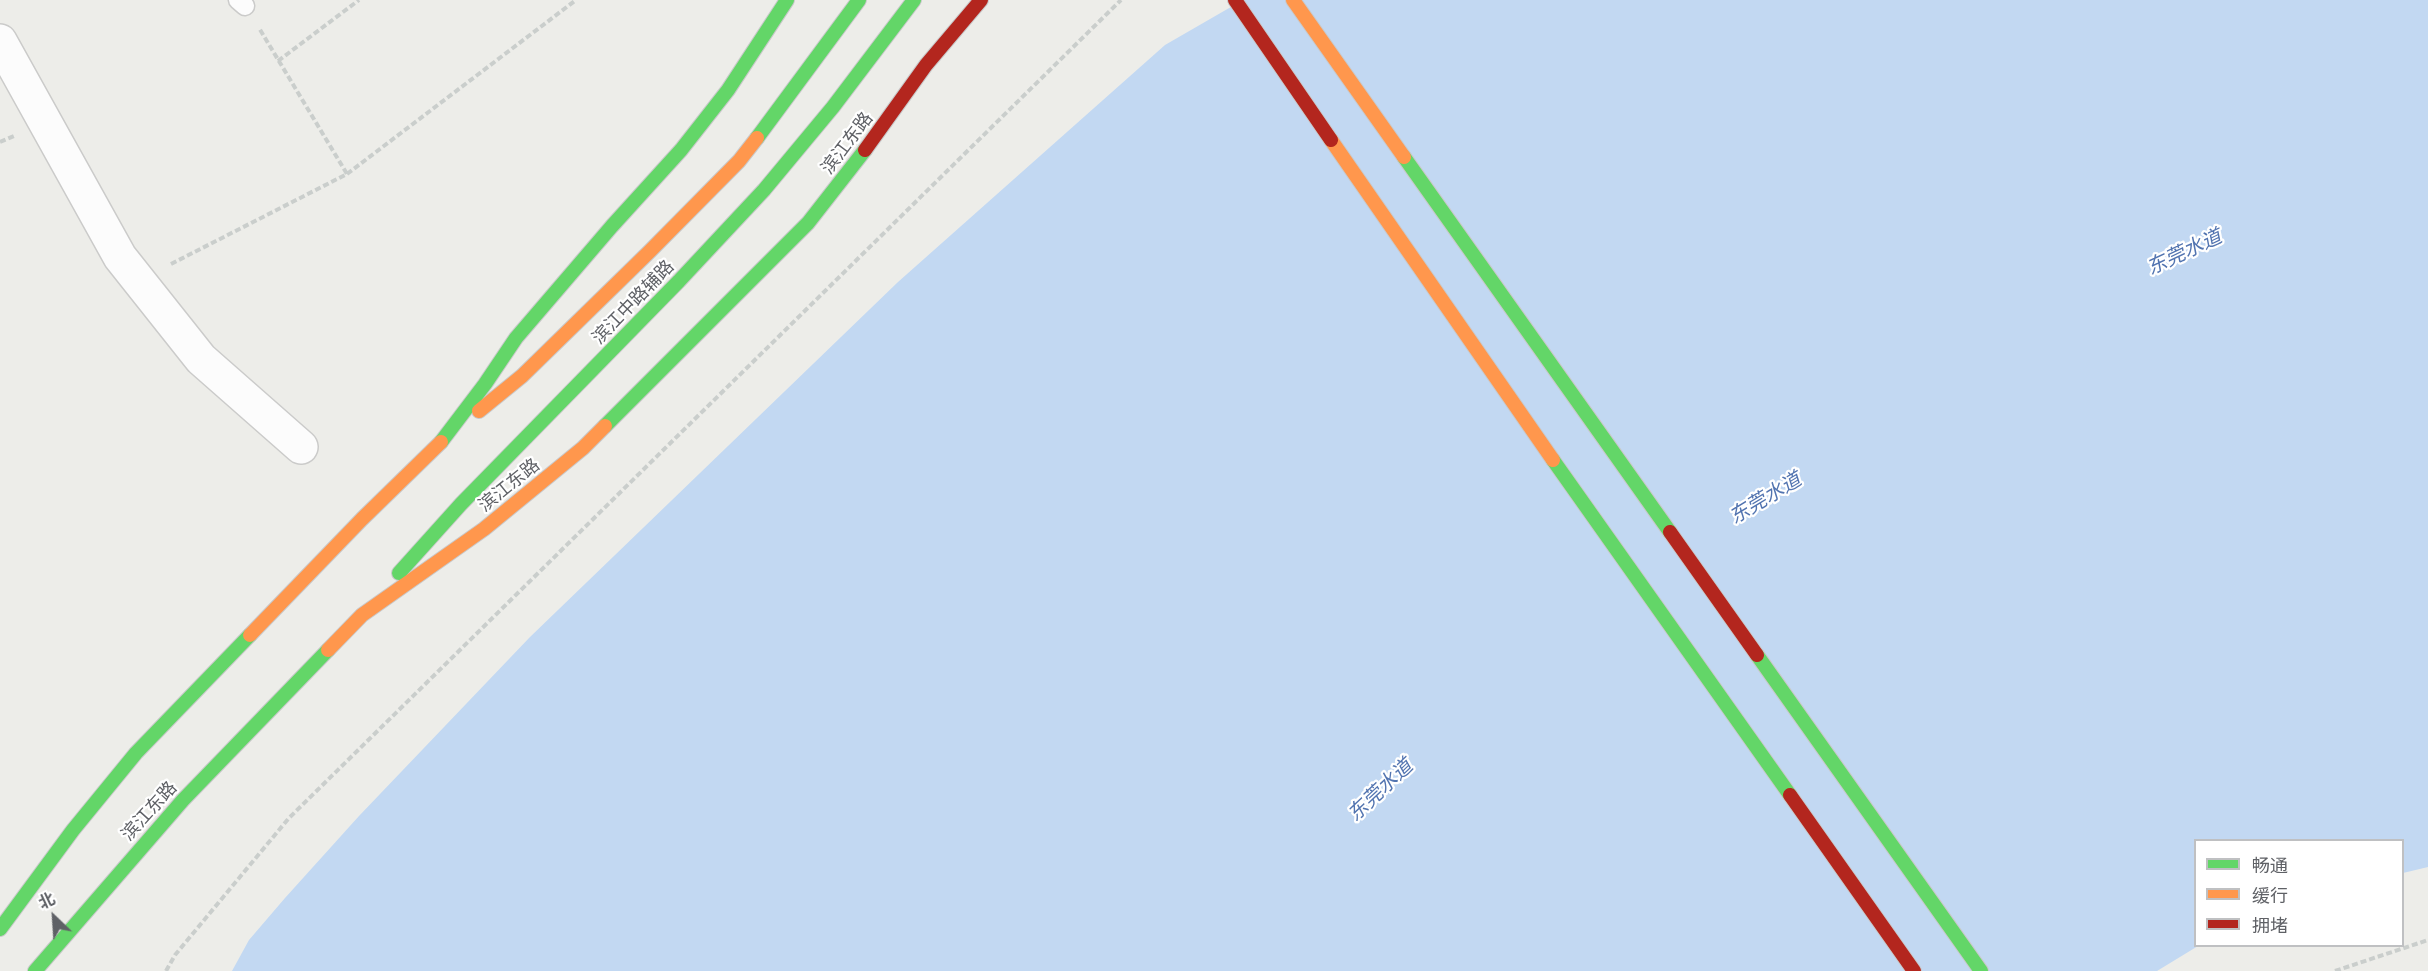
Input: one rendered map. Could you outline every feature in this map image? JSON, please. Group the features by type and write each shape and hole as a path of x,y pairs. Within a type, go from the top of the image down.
{"main road":[{"path":"0,929 73,830 136,753 362,519 439,444 485,384 516,338 728,90 787,0"},
{"name":"滨江中路辅路","path":"439,444 522,376 739,161 801,81 859,0"},
{"name":"滨江中路辅路","path":"362,615 461,504 679,281 764,190 833,107 914,0"},
{"name":"滨江东路","path":"35,971 183,800 362,615 484,529 583,448 808,223 860,157 927,65 981,0"},
{"path":"1235,0 1528,425 1914,971"},
{"path":"1293,0 1981,971"}],"street":[{"path":"0,41 120,256 201,359 301,447"}],"path":[{"path":"278,61 359,0"},
{"path":"165,267 347,174 576,0"},
{"path":"166,971 175,955 289,818 1121,0"},
{"path":"241,3 347,174"},
{"path":"2335,971 2428,940"}],"water":[{"name":"东莞水道","path":"1243,0 2428,0 2428,867 2404,873 2404,839 2194,839 2194,947 2196,947 2157,971 232,971 249,940 285,898 359,816 530,637 898,282 1165,45"}],"traffic: fast":[{"path":"441,442 516,338 681,150 728,90 787,0"},
{"path":"757,138 859,0"},
{"path":"399,573 461,504 679,281 764,190 833,107 914,0"},
{"path":"605,426 808,223 865,150"},
{"path":"1404,157 1670,532"},
{"path":"1553,460 1790,795"},
{"path":"0,929 73,830 136,753 250,635"},
{"path":"35,971 183,800 328,650"},
{"path":"1757,655 1981,971"}],"traffic: slow":[{"path":"1293,0 1404,157"},
{"path":"479,411 522,376 650,251 739,161 757,138"},
{"path":"1331,140 1553,460"},
{"path":"328,650 362,615 484,529 583,448 605,426"},
{"path":"250,635 362,519 441,442"}],"traffic: jam":[{"path":"865,150 926,65 981,0"},
{"path":"1235,0 1331,140"},
{"path":"1670,532 1757,655"},
{"path":"1790,795 1914,971"}]}
